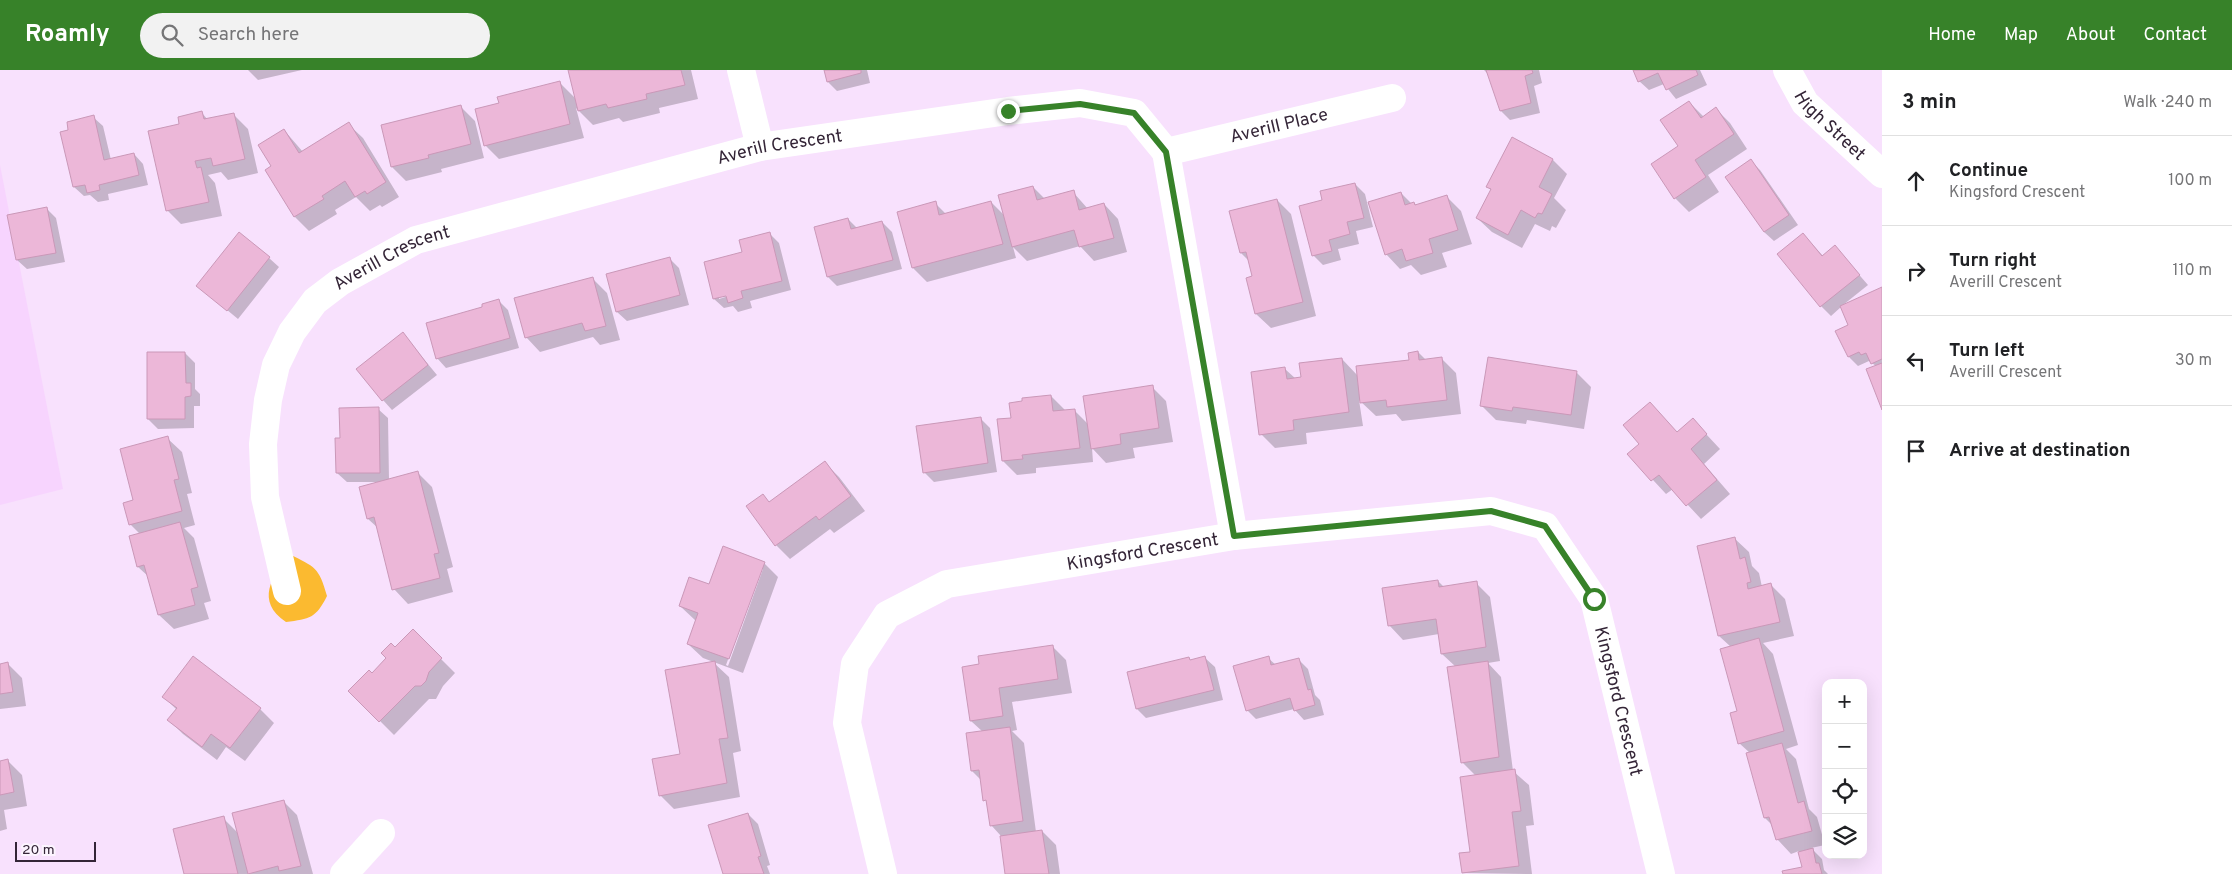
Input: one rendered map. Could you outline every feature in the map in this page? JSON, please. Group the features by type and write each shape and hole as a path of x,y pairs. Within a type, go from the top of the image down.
{"street":[{"path":"741,70 760,148"},
{"name":"High Street","path":"1787,70 1805,103 1882,174"},
{"name":"Averill Place","path":"1166,152 1392,98"},
{"name":"Averill Crescent","path":"287,592 265,497 263,444 276,365 292,332 315,301 340,282 416,240 760,148 1008,111 1080,104 1134,113 1166,152 1234,536"},
{"name":"Kingsford Crescent","path":"883,874 847,723 856,664 887,615 947,584 1234,536 1491,511 1545,526 1594,599 1661,874"},
{"path":"344,874 381,833"}],"shaded area":[{"path":"0,165 63,489 0,505"},
{"path":"289,554 315,569 327,596 316,613 301,620 286,622 271,606 269,597 272,580"}],"building":[{"path":"568,70 681,70 685,85 646,94 647,99 608,108 606,104 578,111"},
{"path":"824,70 861,70 861,73 827,82"},
{"path":"1486,70 1532,70 1533,73 1525,76 1531,103 1500,111"},
{"path":"1633,70 1696,70 1698,75 1666,90 1658,73 1638,82"},
{"path":"560,81 570,124 484,146 475,109 499,103 497,97"},
{"path":"1689,101 1701,118 1716,107 1734,134 1695,160 1706,177 1674,199 1651,164 1678,146 1660,120"},
{"path":"461,105 471,144 428,155 429,158 391,167 381,125"},
{"path":"202,111 204,119 234,113 245,159 213,166 211,158 195,161 197,168 201,167 209,202 166,211 148,131 179,124 178,117"},
{"path":"94,115 104,160 134,153 139,175 99,185 100,190 87,193 85,185 73,187 60,132 68,130 67,122"},
{"path":"349,122 386,182 367,194 365,191 355,197 345,181 322,196 324,199 294,217 265,170 271,166 258,145 284,129 299,153"},
{"path":"1512,137 1553,159 1539,187 1552,194 1542,214 1538,213 1535,218 1521,210 1508,235 1476,218 1491,189 1486,187"},
{"path":"1751,159 1789,215 1764,232 1725,177"},
{"path":"1355,183 1364,218 1347,222 1350,234 1329,240 1332,251 1312,256 1299,206 1322,200 1320,191"},
{"path":"1033,186 1037,200 1074,190 1079,210 1104,203 1114,238 1079,247 1074,230 1012,247 998,195"},
{"path":"1401,192 1405,205 1414,202 1415,205 1447,195 1458,230 1429,239 1433,253 1406,261 1402,249 1385,255 1368,202"},
{"path":"1277,199 1303,302 1255,314 1246,278 1252,276 1246,252 1240,253 1229,211"},
{"path":"936,201 939,215 991,201 1003,244 912,268 897,212"},
{"path":"47,207 56,253 16,260 7,215"},
{"path":"848,218 851,229 882,221 893,260 827,277 814,227"},
{"path":"239,232 270,257 227,311 196,286"},
{"path":"770,232 782,281 741,291 743,298 728,303 726,296 713,299 704,262 742,252 739,240"},
{"path":"1803,233 1822,256 1835,245 1860,275 1820,307 1777,254"},
{"path":"670,257 680,295 616,312 606,274"},
{"path":"593,277 606,326 585,331 582,323 525,338 514,298"},
{"path":"1882,287 1882,359 1871,364 1866,353 1861,355 1859,352 1848,357 1835,331 1848,325 1840,306"},
{"path":"499,299 510,338 436,359 426,323 482,307 482,304"},
{"path":"403,332 428,365 382,401 356,369"},
{"path":"1418,351 1419,360 1442,357 1447,400 1387,407 1386,400 1360,403 1356,366 1409,360 1408,353"},
{"path":"147,352 185,352 186,383 191,383 191,396 185,397 185,419 147,419"},
{"path":"1488,357 1577,371 1571,415 1513,407 1512,411 1480,406"},
{"path":"1342,358 1349,412 1293,420 1294,430 1259,435 1251,372 1285,367 1287,379 1301,377 1299,363"},
{"path":"1882,363 1882,410 1866,369"},
{"path":"1153,385 1159,428 1120,434 1121,444 1091,449 1083,396"},
{"path":"1051,395 1053,411 1075,409 1080,448 1022,455 1023,459 1002,461 997,419 1011,418 1009,403 1022,401 1022,398"},
{"path":"1650,402 1677,432 1693,418 1707,434 1691,449 1717,480 1686,506 1659,475 1651,481 1627,454 1639,444 1623,425"},
{"path":"379,407 380,473 336,473 335,438 340,438 339,408"},
{"path":"981,417 988,463 923,473 916,426"},
{"path":"168,436 179,479 174,480 182,511 129,525 123,503 133,500 120,449"},
{"path":"825,461 851,496 819,520 816,516 775,546 746,506 763,494 769,502"},
{"path":"418,471 439,553 434,554 440,578 392,590 374,517 367,519 359,487"},
{"path":"180,522 198,587 191,589 195,605 158,615 144,565 137,567 129,536"},
{"path":"1735,537 1740,559 1745,557 1751,582 1747,583 1748,589 1771,583 1780,622 1718,636 1697,546"},
{"path":"723,546 765,562 729,659 687,644 698,613 679,606 689,577 709,584"},
{"path":"1438,580 1439,587 1477,581 1486,647 1441,654 1436,619 1388,626 1382,588"},
{"path":"413,629 442,658 429,672 426,681 421,686 415,686 379,722 348,691 369,670 372,673 386,658 381,653 391,643 395,647"},
{"path":"1759,638 1784,731 1738,744 1730,713 1737,711 1720,649"},
{"path":"1053,645 1058,679 999,688 1003,716 970,721 962,667 979,664 978,656"},
{"path":"193,656 261,708 230,748 211,734 202,747 167,720 177,708 162,697"},
{"path":"1205,656 1214,690 1136,709 1127,672 1189,657 1190,660"},
{"path":"1269,656 1271,665 1299,658 1308,690 1311,689 1315,705 1294,711 1290,698 1246,711 1233,666"},
{"path":"715,661 728,738 719,739 727,783 659,796 652,759 680,754 665,670"},
{"path":"1488,661 1499,757 1461,763 1447,667"},
{"path":"8,662 13,692 0,694 0,664"},
{"path":"1010,727 1023,821 990,826 986,800 983,801 979,770 971,771 966,733"},
{"path":"1782,743 1798,803 1804,801 1812,831 1776,840 1769,817 1764,818 1746,753"},
{"path":"8,759 14,792 0,795 0,761"},
{"path":"1515,769 1521,811 1512,812 1519,866 1462,873 1459,853 1470,852 1460,777"},
{"path":"284,800 301,866 279,871 278,866 248,874 232,813"},
{"path":"748,813 761,856 758,857 764,874 723,874 708,825"},
{"path":"224,816 238,874 184,874 173,829"},
{"path":"1042,830 1049,874 1005,874 1000,836"},
{"path":"1813,848 1816,863 1819,863 1822,874 1783,874 1782,871 1802,867 1798,852"}],"route":[{"path":"1008,111 1080,104 1134,113 1166,152 1234,536 1491,511 1545,526 1594,599"}]}
